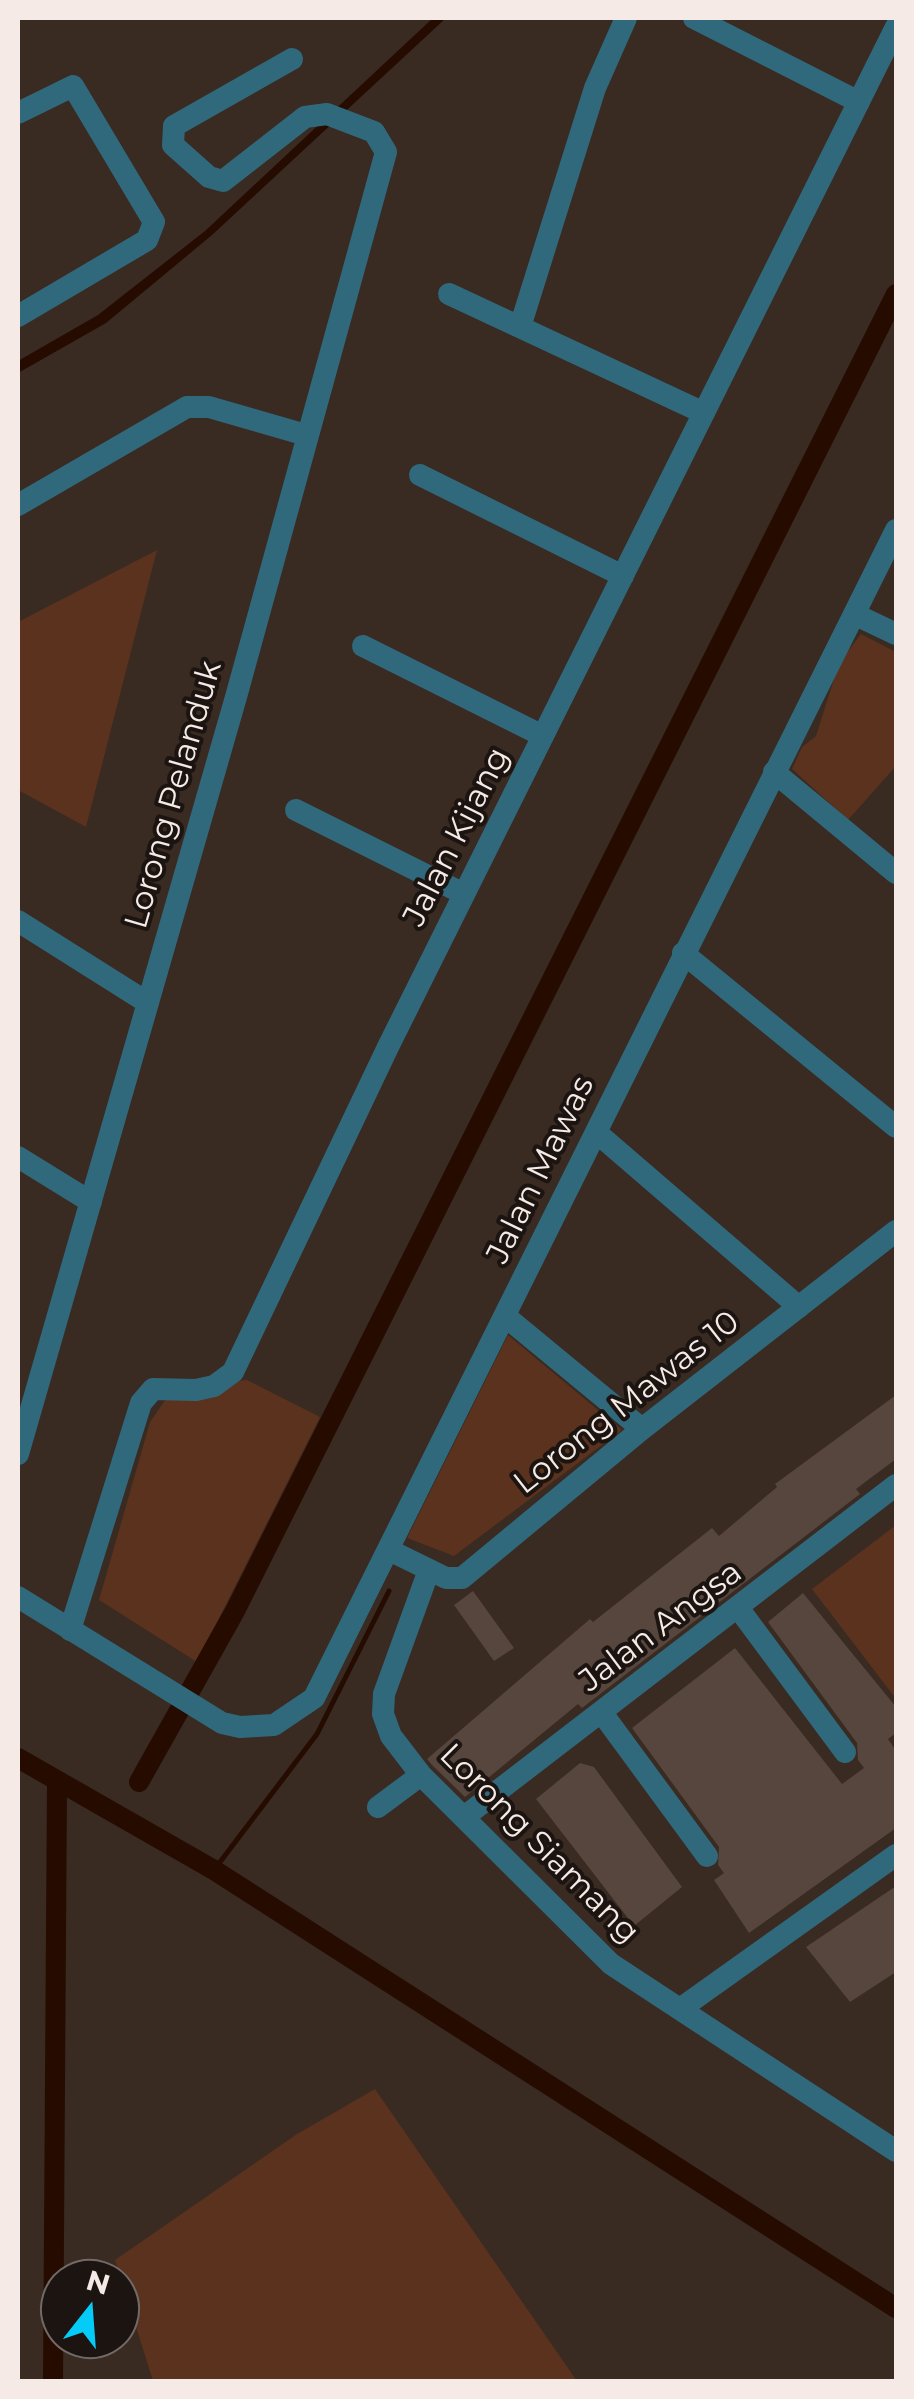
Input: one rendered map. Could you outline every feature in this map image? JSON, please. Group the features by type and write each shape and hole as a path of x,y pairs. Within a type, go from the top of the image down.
{"street":[{"path":"520,327 595,88 626,18"},
{"path":"694,18 860,102"},
{"name":"Jalan Kijang","path":"70,1630 140,1403 153,1389 196,1390 214,1386 234,1372 464,894 896,27"},
{"name":"Lorong Pelanduk","path":"18,1454 24,1401 91,1202 386,152 382,137 338,117 305,117 223,182 209,177 173,145 174,126 292,59"},
{"path":"18,113 73,86 154,222 147,240 18,316"},
{"path":"448,294 704,414"},
{"path":"18,505 186,407 210,408 306,436"},
{"path":"420,474 623,576"},
{"name":"Jalan Mawas","path":"18,1597 172,1696 222,1723 240,1727 274,1724 314,1698 896,530"},
{"path":"854,614 896,634"},
{"path":"362,646 543,736"},
{"path":"774,772 896,873"},
{"path":"296,810 464,894"},
{"path":"18,921 148,1003"},
{"path":"683,953 896,1127"},
{"path":"597,1133 798,1306"},
{"path":"18,1157 91,1202"},
{"name":"Lorong Mawas 10","path":"389,1550 446,1578 462,1578 642,1429 896,1231"},
{"path":"505,1316 642,1429"},
{"name":"Jalan Angsa","path":"464,1818 896,1485"},
{"name":"Lorong Siamang","path":"429,1570 384,1694 383,1714 391,1736 421,1776 611,1964 896,2151"},
{"path":"739,1609 845,1752"},
{"path":"602,1713 707,1856"},
{"path":"378,1807 421,1776"},
{"path":"680,2010 896,1855"}],"shaded area":[{"path":"433,18 446,18 212,235 106,323 18,373 18,361 98,315 205,231"},
{"path":"157,550 86,827 18,790 18,622"},
{"path":"861,634 896,652 896,766 848,820 792,769 802,747 816,736 839,663"},
{"path":"508,1335 622,1430 454,1556 407,1538"},
{"path":"247,1380 320,1417 197,1662 99,1600 150,1422 174,1387"},
{"path":"896,1525 896,1699 812,1589"},
{"path":"375,2089 577,2381 153,2381 140,2340 140,2259 116,2259 297,2134"}],"building":[{"path":"896,1395 896,1459 856,1489 860,1494 582,1708 578,1704 465,1797 427,1759 590,1619 593,1622 712,1528 719,1536 777,1487 775,1484"},
{"path":"473,1591 514,1648 494,1661 454,1605"},
{"path":"803,1593 896,1707 896,1733 888,1739 896,1751 896,1828 749,1933 714,1880 724,1873 718,1865 719,1847 632,1728 735,1648 842,1784 864,1768 858,1760 857,1743 768,1622"},
{"path":"580,1763 594,1767 682,1887 634,1926 536,1799"},
{"path":"896,1886 896,1972 850,2002 806,1947"}],"waterway":[{"path":"139,1782 235,1611 896,294"},
{"path":"214,1870 317,1734 389,1591"},
{"path":"18,1758 214,1870 896,2308"},
{"path":"53,2382 57,1783"}]}
